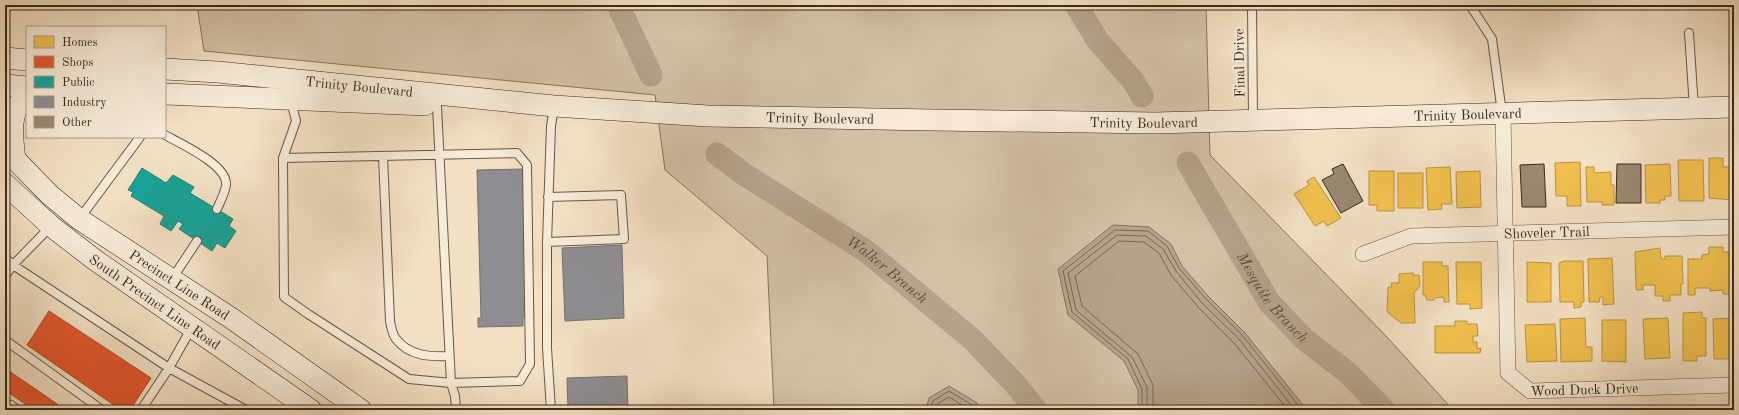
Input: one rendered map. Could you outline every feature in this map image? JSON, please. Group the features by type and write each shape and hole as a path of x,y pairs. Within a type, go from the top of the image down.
{"main road":[{"path":"5,58 26,60"},
{"name":"Trinity Boulevard","path":"166,69 218,72 554,106 732,116 1148,123 1734,107"},
{"path":"5,85 26,87"},
{"name":"Trinity Boulevard","path":"166,94 437,106 554,106"},
{"path":"10,154 13,121 17,106 26,96"},
{"name":"Precinct Line Road","path":"10,154 50,195 79,219 172,279 361,410"},
{"name":"South Precinct Line Road","path":"5,184 51,226 95,260 311,410"},
{"path":"153,300 172,279"},
{"path":"192,327 196,320 209,319 335,405 346,410"}],"street":[{"name":"Wood Duck Drive","path":"1503,114 1508,373 1530,391 1734,386"},
{"name":"Shoveler Trail","path":"1362,254 1410,236 1734,227"}],"lane":[{"name":"Final Drive","path":"1252,5 1253,121"},
{"path":"1470,5 1492,39 1503,114"},
{"path":"1689,33 1694,108"},
{"path":"283,158 517,154 527,165 530,364 520,381 450,383 409,379 284,297 283,158 296,121 291,100"},
{"path":"437,106 450,383 455,396 456,410"},
{"path":"551,410 547,348 547,242 551,126 554,106"},
{"path":"166,136 214,164 225,175 226,185 217,209"},
{"path":"79,219 139,138"},
{"path":"383,156 390,321 396,339 409,350 428,357 449,356"},
{"path":"547,242 624,239 621,196 548,197"},
{"path":"5,276 13,265 51,226"},
{"path":"172,279 197,241"},
{"path":"5,258 13,265 169,368 246,410"},
{"path":"141,410 169,368 192,327"},
{"path":"5,340 102,410"},
{"path":"5,404 18,410"}],"shaded area":[{"path":"197,5 1206,5 1210,155 1386,336 1453,410 774,410 767,256 665,170 655,95 204,51"}],"water":[{"path":"1113,225 1149,227 1171,244 1182,266 1209,297 1245,333 1307,410 1138,410 1138,390 1124,361 1068,315 1058,269"},
{"path":"949,386 977,403 982,410 926,410 929,398"}],"building: Homes":[{"path":"1709,158 1723,158 1723,167 1734,167 1733,200 1709,198"},
{"path":"1678,160 1703,160 1704,201 1679,201"},
{"path":"1580,162 1581,206 1567,206 1567,196 1556,196 1555,163"},
{"path":"1670,164 1671,196 1665,196 1665,200 1660,200 1660,203 1646,203 1645,165"},
{"path":"1450,167 1452,204 1441,204 1442,209 1428,210 1426,168"},
{"path":"1586,167 1594,167 1594,173 1611,172 1611,185 1614,185 1614,205 1602,205 1602,202 1587,202"},
{"path":"1369,171 1394,171 1394,211 1377,211 1377,205 1369,205"},
{"path":"1480,171 1481,207 1457,208 1456,172"},
{"path":"1398,173 1423,173 1423,208 1398,208"},
{"path":"1314,177 1341,218 1327,226 1324,221 1315,226 1294,194 1309,185 1307,181"},
{"path":"1709,247 1723,247 1723,252 1734,252 1734,294 1723,294 1723,290 1710,291 1710,288 1695,288 1695,295 1688,295 1688,259 1702,259 1702,255 1709,254"},
{"path":"1660,248 1661,259 1665,259 1665,256 1682,256 1683,284 1681,284 1681,295 1670,295 1670,301 1663,301 1663,296 1655,296 1655,285 1643,285 1643,290 1636,290 1635,252"},
{"path":"1612,258 1614,304 1603,305 1603,297 1600,297 1599,302 1589,302 1588,259"},
{"path":"1565,261 1583,261 1584,302 1581,302 1581,307 1574,308 1574,302 1560,302 1559,263"},
{"path":"1423,262 1442,262 1442,266 1448,266 1449,302 1444,302 1444,297 1434,298 1434,300 1427,300 1425,295 1423,295"},
{"path":"1456,262 1481,262 1482,308 1470,309 1470,304 1457,304"},
{"path":"1527,262 1551,263 1551,302 1527,302"},
{"path":"1413,273 1413,275 1419,275 1420,286 1414,293 1415,323 1401,323 1387,312 1388,287 1392,287 1391,283 1399,283 1399,274"},
{"path":"1702,312 1702,318 1706,318 1706,356 1697,356 1697,361 1683,361 1683,313"},
{"path":"1585,318 1586,347 1592,347 1592,361 1561,362 1560,319"},
{"path":"1668,318 1670,358 1645,359 1643,319"},
{"path":"1734,318 1734,359 1714,359 1713,319"},
{"path":"1602,320 1626,320 1626,362 1602,361"},
{"path":"1455,321 1467,321 1467,324 1477,324 1478,336 1473,336 1473,342 1477,342 1477,349 1481,348 1480,353 1435,353 1435,326 1455,326"},
{"path":"1555,324 1557,361 1527,362 1525,325"},
{"path":"1610,407 1620,407 1620,410 1610,410"},
{"path":"1694,407 1706,407 1706,410 1694,410"}],"building: Shops":[{"path":"49,311 151,378 130,410 121,410 27,345"},
{"path":"9,371 66,410 34,410 5,390 5,377"}],"building: Public":[{"path":"142,168 166,183 173,175 194,187 190,193 233,219 229,226 236,231 225,248 217,243 212,251 179,229 183,224 178,221 171,231 160,224 164,216 131,196 133,192 128,190"}],"building: Industry":[{"path":"1514,5 1640,5 1515,9"},
{"path":"524,169 528,316 523,317 523,326 478,327 478,318 481,318 477,170"},
{"path":"622,245 624,318 565,321 562,248"},
{"path":"627,376 628,410 568,410 567,378"}],"building: Other":[{"path":"1343,164 1363,201 1341,213 1322,180 1334,174 1332,169"},
{"path":"1544,164 1546,207 1522,207 1520,165"},
{"path":"1617,164 1641,164 1641,203 1616,203"}],"waterway":[{"name":"Walker Branch","path":"618,5 651,75"},
{"name":"Mesquite Branch","path":"1076,5 1098,41 1134,82 1142,96"},
{"name":"Walker Branch","path":"717,154 745,175 866,251 973,340 1015,384 1036,410"},
{"name":"Mesquite Branch","path":"1188,163 1269,302 1304,339 1348,373 1384,410"}]}
